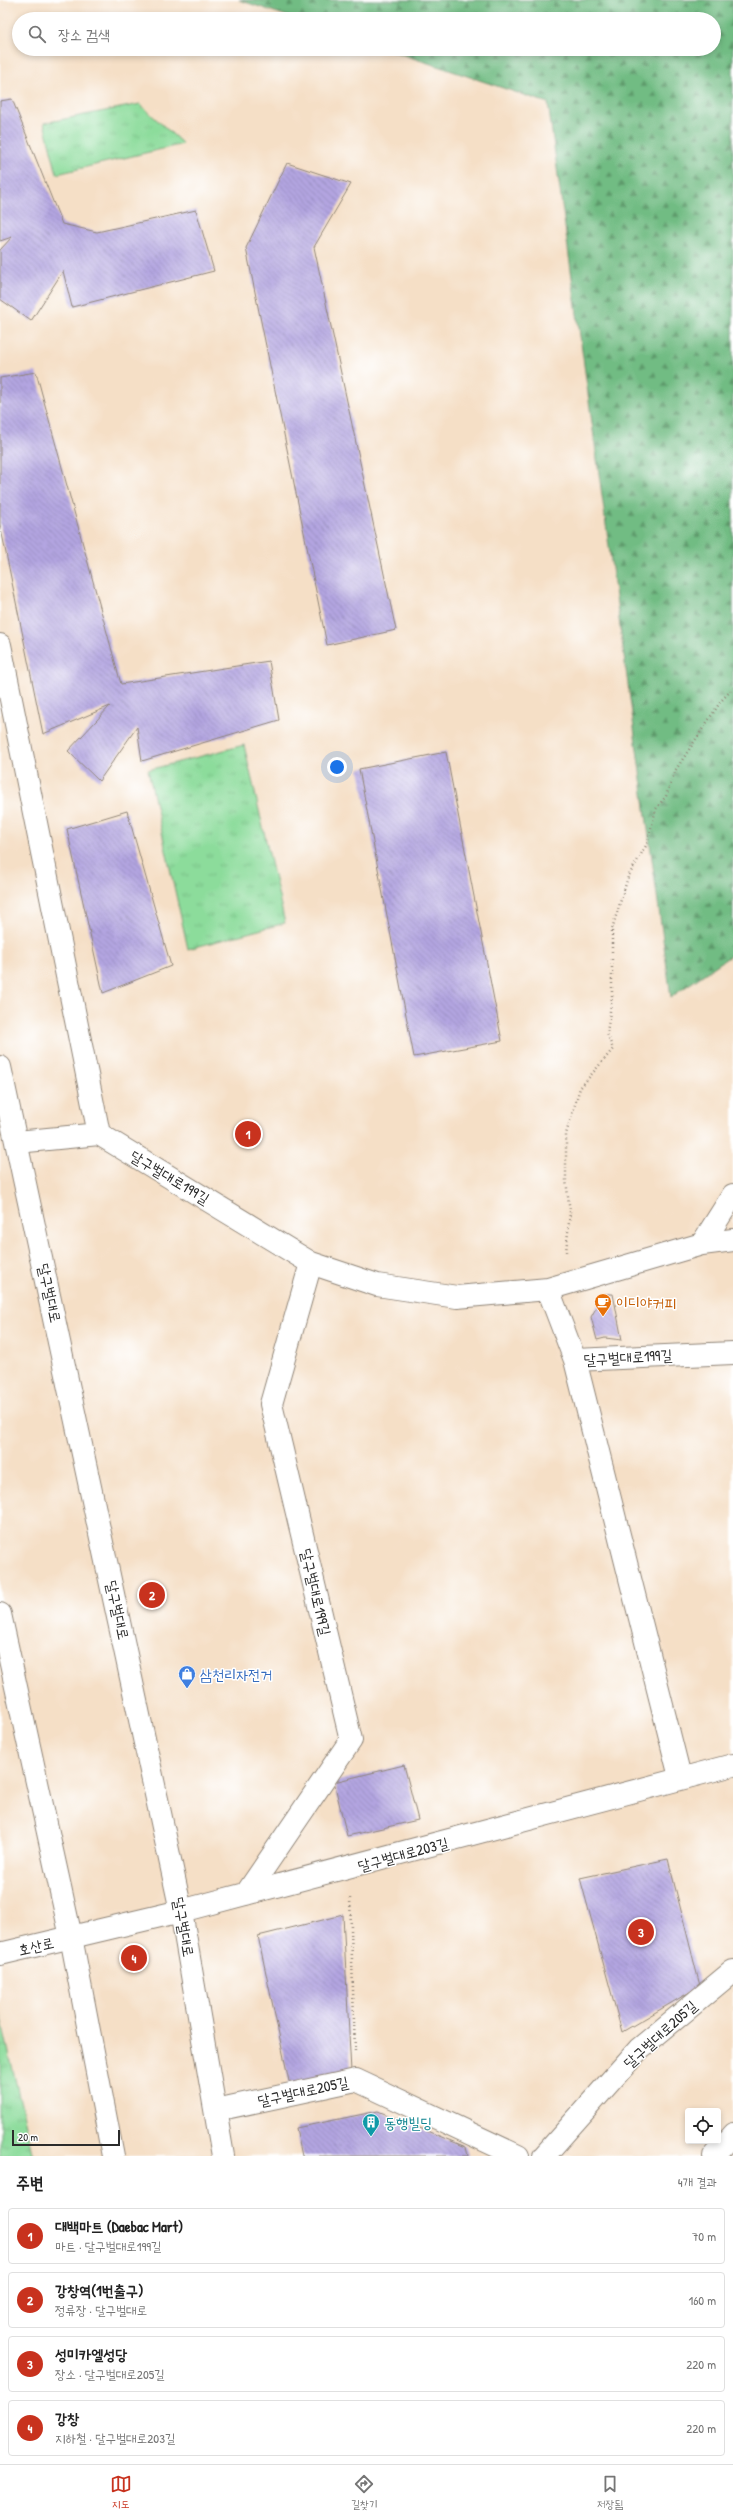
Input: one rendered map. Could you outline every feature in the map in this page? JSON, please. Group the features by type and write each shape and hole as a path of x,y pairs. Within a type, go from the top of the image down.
{"street":[{"path":"0,645 99,1134 17,1142"},
{"name":"달구벌대로","path":"0,1067 182,1911 223,2156"},
{"name":"달구벌대로199길","path":"99,1134 311,1263 377,1285 457,1297 556,1287 702,1244 733,1240"},
{"path":"702,1244 733,1195"},
{"name":"달구벌대로199길","path":"246,1894 351,1740 272,1404 311,1263"},
{"name":"달구벌대로199길","path":"556,1287 574,1360 733,1353"},
{"path":"574,1360 680,1777"},
{"path":"0,1614 71,1937 113,2156"},
{"name":"달구벌대로203길","path":"71,1937 182,1911 349,1868 680,1777 733,1764"},
{"name":"호산로","path":"0,1954 71,1937"},
{"name":"달구벌대로205길","path":"544,2156 639,2049 733,1971"},
{"name":"달구벌대로205길","path":"216,2110 356,2080 518,2156"},
{"path":"714,2156 733,2134"}],"path":[{"path":"556,1287 570,1212 566,1180 566,1134 580,1088 613,1049 607,1033 612,996 612,929 628,877 647,844 656,809 666,796 675,771 721,701 733,688"},
{"path":"349,1868 356,2080"}],"green space":[{"path":"239,0 733,0 733,954 671,997 548,103 407,56 721,56 721,12 275,12"},
{"path":"140,104 183,144 57,174 44,123"},
{"path":"244,745 285,923 188,949 148,770"},
{"path":"0,2014 33,2156 0,2156"}],"building":[{"path":"12,99 62,224 97,232 196,210 214,271 72,307 63,271 31,321 0,299 0,250 12,237 0,241 0,101"},
{"path":"287,163 351,184 314,247 396,630 327,645 246,248"},
{"path":"36,372 121,684 269,661 279,720 142,761 137,727 99,781 68,751 110,706 43,734 0,524 0,378"},
{"path":"446,752 502,1041 414,1057 359,769"},
{"path":"127,811 171,966 103,993 67,829"},
{"path":"604,1294 613,1294 622,1340 605,1338 597,1340 591,1317"},
{"path":"404,1765 418,1820 347,1836 334,1782"},
{"path":"668,1859 700,1986 622,2032 580,1878"},
{"path":"343,1915 351,2072 290,2086 258,1936"},
{"name":"동행빌딩","path":"378,2111 466,2147 468,2156 302,2156 296,2128"}],"place":[{"name":"대백마트 (Daebac Mart)","path":"248,1134"},
{"name":"이디야커피","path":"603,1317"},
{"name":"강창역(1번출구)","path":"152,1595"},
{"name":"삼천리자전거","path":"187,1689"},
{"name":"성미카엘성당","path":"641,1932"},
{"name":"강창","path":"134,1958"},
{"name":"동행빌딩","path":"371,2137"}]}
